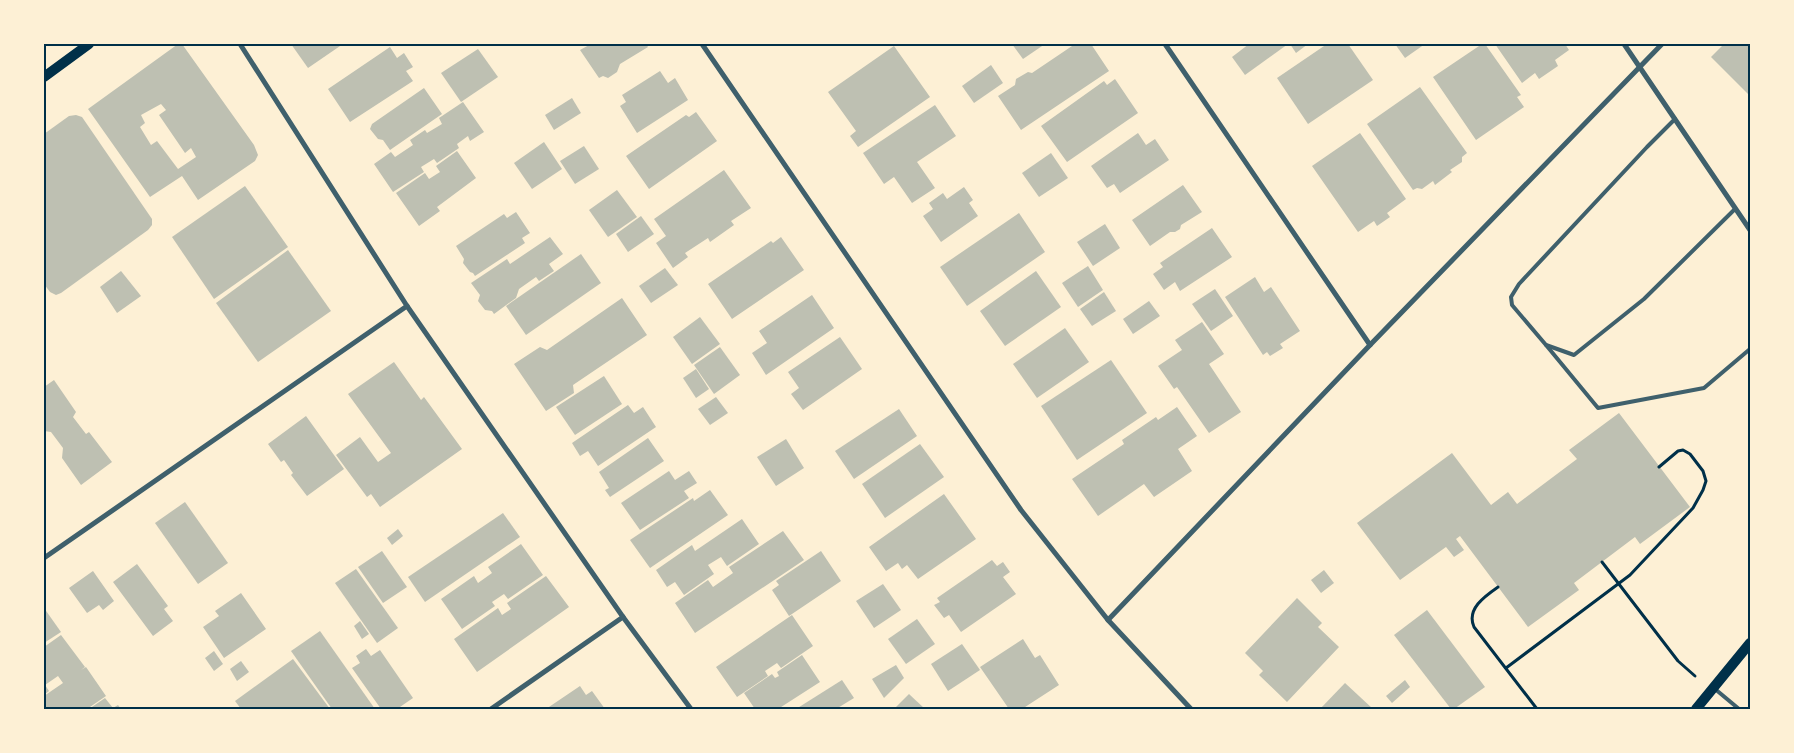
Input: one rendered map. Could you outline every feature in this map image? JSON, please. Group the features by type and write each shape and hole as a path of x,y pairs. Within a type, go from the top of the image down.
{"main road":[{"path":"44,77 89,44"},
{"path":"1696,709 1750,643"}],"street":[{"path":"240,44 407,306 622,617 691,709"},
{"path":"702,44 1020,510 1108,620 1191,709"},
{"path":"1165,44 1370,345"},
{"path":"1624,44 1750,230"},
{"path":"1108,620 1370,345 1662,44"},
{"path":"44,558 407,306"},
{"path":"491,709 622,617"}],"lane":[{"path":"1675,119 1532,270 1511,296 1512,305 1598,408 1704,388 1750,349"},
{"path":"1546,345 1574,355 1644,299 1735,209"},
{"path":"1712,689 1739,709"}],"path":[{"path":"1506,668 1630,575 1693,508 1706,481 1703,471 1690,454 1685,451 1678,451 1659,467"},
{"path":"1602,562 1678,661 1712,689"},
{"path":"1498,586 1484,597 1473,611 1471,617 1474,627 1537,709"}],"building":[{"path":"178,44 182,44 254,145 258,155 255,161 198,200 182,176 150,197 88,109","holes":["161,104 166,110 159,115 185,153 191,148 196,157 178,169 157,141 151,145 140,127 145,123 141,115"]},
{"path":"291,44 343,44 308,68"},
{"path":"591,44 646,44 648,47 620,64 617,72 608,78 603,76 599,78 580,50"},
{"path":"1012,44 1045,44 1023,59"},
{"path":"1075,44 1091,44 1109,71 1021,130 998,96 1015,85 1016,79 1028,72 1032,73"},
{"path":"1249,44 1288,44 1245,75 1232,57"},
{"path":"1290,44 1308,44 1296,53"},
{"path":"1327,44 1348,44 1373,80 1308,124 1277,78"},
{"path":"1395,44 1425,44 1405,58"},
{"path":"1482,44 1485,44 1521,95 1517,97 1524,107 1476,140 1433,77"},
{"path":"1495,44 1565,44 1569,50 1555,60 1558,66 1539,79 1535,73 1522,83"},
{"path":"1724,44 1750,44 1750,96 1711,57"},
{"path":"894,46 930,97 858,147 850,136 856,131 828,92"},
{"path":"390,47 397,58 404,53 413,67 406,71 413,81 350,122 328,89"},
{"path":"478,49 498,77 461,102 441,73"},
{"path":"991,65 1003,83 974,103 962,86"},
{"path":"660,71 668,83 675,78 688,100 637,133 620,106 626,102 622,95"},
{"path":"1115,79 1138,113 1067,162 1041,126 1104,81 1107,85"},
{"path":"1420,87 1467,153 1462,157 1462,162 1450,170 1452,172 1435,185 1433,181 1422,189 1417,188 1413,190 1367,124"},
{"path":"424,88 442,114 390,150 383,140 378,139 370,129 372,124"},
{"path":"572,98 581,113 554,130 545,115"},
{"path":"463,102 484,132 470,141 468,136 457,144 459,148 437,163 434,159 421,167 424,172 393,192 374,164 391,152 395,157 413,145 410,140 425,130 427,133 442,124 439,118"},
{"path":"935,105 956,136 917,162 935,188 912,203 894,177 884,184 863,153"},
{"path":"696,112 717,141 649,189 626,156 686,115 689,117"},
{"path":"76,115 82,117 152,219 152,225 148,230 56,295 50,292 44,284 44,134 69,116"},
{"path":"1138,133 1146,145 1155,139 1169,160 1120,193 1114,184 1107,188 1091,166"},
{"path":"1360,133 1406,199 1387,213 1390,217 1377,226 1374,221 1358,232 1312,166"},
{"path":"544,142 562,169 532,189 514,163"},
{"path":"584,146 599,169 575,184 560,161"},
{"path":"457,151 476,178 437,207 440,211 419,226 396,193 425,173 429,179 440,172 436,166"},
{"path":"1051,153 1068,178 1039,197 1022,173"},
{"path":"724,170 751,208 731,221 734,225 710,242 708,238 685,253 688,257 673,268 656,243 666,236 654,219"},
{"path":"1183,185 1202,212 1181,225 1180,229 1170,232 1150,246 1132,220"},
{"path":"245,186 288,247 214,299 172,237"},
{"path":"964,187 973,200 969,203 978,216 941,242 923,216 933,209 929,203 943,193 947,199"},
{"path":"617,190 637,217 608,237 589,210"},
{"path":"516,212 530,233 522,238 525,243 475,276 463,263 464,259 456,246 504,214 507,218"},
{"path":"1019,213 1045,252 967,306 940,267"},
{"path":"641,216 654,234 628,252 616,234"},
{"path":"1105,224 1120,248 1093,266 1077,242"},
{"path":"1212,228 1232,257 1180,291 1175,282 1164,290 1153,274 1163,267 1160,263"},
{"path":"550,237 563,254 549,264 554,271 539,281 536,277 519,289 516,298 494,314 492,311 485,310 478,301 480,295 471,283 507,259 510,264"},
{"path":"781,237 804,270 732,319 708,284 771,241 773,243"},
{"path":"288,250 331,311 258,362 216,303"},
{"path":"581,254 601,283 526,335 506,306"},
{"path":"1088,266 1103,290 1078,307 1062,283"},
{"path":"665,268 678,285 651,303 639,286"},
{"path":"121,271 141,296 117,313 100,287"},
{"path":"1036,271 1061,307 1005,346 980,311"},
{"path":"1255,277 1264,292 1271,287 1300,331 1280,344 1283,348 1270,356 1267,352 1263,355 1225,297"},
{"path":"1215,289 1233,316 1211,331 1192,304"},
{"path":"1104,292 1116,311 1092,326 1080,309"},
{"path":"812,295 834,328 766,375 752,353 767,343 759,331"},
{"path":"622,298 647,335 573,385 574,393 546,411 514,364 540,347 547,350"},
{"path":"1149,301 1160,316 1133,334 1123,319"},
{"path":"700,317 720,344 692,364 673,337"},
{"path":"1202,322 1224,354 1209,364 1241,412 1209,433 1177,387 1174,389 1158,366 1182,350 1175,340"},
{"path":"1065,328 1089,362 1037,398 1013,364"},
{"path":"840,337 862,369 803,410 791,394 799,388 788,372"},
{"path":"720,347 740,375 714,394 694,365"},
{"path":"1111,360 1147,413 1077,460 1041,406"},
{"path":"394,362 421,400 424,397 462,449 380,507 371,494 367,497 336,455 360,437 378,462 391,453 348,394"},
{"path":"696,369 709,389 696,398 683,378"},
{"path":"604,376 622,404 575,435 556,407"},
{"path":"54,380 76,412 73,417 86,434 89,432 112,462 81,485 62,458 63,448 51,432 44,431 44,387"},
{"path":"716,397 728,413 710,425 698,409"},
{"path":"628,405 634,413 643,407 656,427 598,466 588,451 580,456 572,443"},
{"path":"1177,407 1197,436 1178,449 1192,471 1154,497 1144,484 1098,516 1072,479 1124,444 1122,440 1156,417 1158,420"},
{"path":"899,409 917,436 854,479 835,451"},
{"path":"1619,413 1690,507 1640,544 1635,537 1574,583 1579,590 1528,627 1460,536 1456,539 1464,550 1454,557 1446,547 1400,580 1357,523 1452,453 1491,505 1508,492 1517,504 1577,459 1569,450"},
{"path":"306,416 344,469 307,496 291,475 293,473 284,460 281,462 268,444"},
{"path":"648,438 664,461 610,497 605,490 609,488 599,472"},
{"path":"786,439 804,468 776,486 757,457"},
{"path":"920,444 944,477 885,518 862,484"},
{"path":"669,471 675,480 689,471 697,483 684,491 689,498 640,530 621,503"},
{"path":"710,490 728,515 650,568 630,540 693,498 694,501"},
{"path":"944,494 976,539 918,579 907,565 902,569 898,563 886,571 869,547"},
{"path":"185,502 228,563 198,584 155,523"},
{"path":"503,513 520,537 425,602 408,577"},
{"path":"742,519 759,544 727,566 721,557 708,565 714,574 684,595 675,582 667,587 656,570 692,545 695,551"},
{"path":"398,529 403,536 392,545 387,538"},
{"path":"783,531 804,560 695,633 675,603 708,580 713,587 733,573 729,567"},
{"path":"521,544 543,575 508,599 504,594 492,602 495,606 462,629 441,599 474,576 478,583 492,573 488,567"},
{"path":"382,551 407,587 383,603 358,567"},
{"path":"821,551 841,581 789,616 772,590 779,585 776,581"},
{"path":"992,560 997,566 1003,562 1010,572 1003,577 1016,594 961,632 949,615 944,618 934,605 940,602 937,598"},
{"path":"137,564 168,606 164,609 173,621 153,636 113,582"},
{"path":"356,569 398,628 377,643 335,583"},
{"path":"1324,570 1334,583 1321,593 1311,580"},
{"path":"93,571 114,601 103,610 99,605 87,613 69,588"},
{"path":"546,576 569,607 477,672 454,639 498,608 502,615 511,609 507,603"},
{"path":"883,584 901,610 874,628 856,601"},
{"path":"241,593 266,629 224,658 203,627 219,616 215,611"},
{"path":"1297,598 1322,623 1318,627 1339,647 1287,702 1259,675 1263,671 1245,653"},
{"path":"44,608 61,632 44,643"},
{"path":"1427,610 1485,687 1454,709 1451,709 1394,635"},
{"path":"792,615 813,646 781,668 777,663 765,671 768,676 737,697 716,667"},
{"path":"917,619 935,644 906,664 888,639"},
{"path":"360,621 369,634 362,639 354,626"},
{"path":"320,631 375,709 332,709 291,651"},
{"path":"61,635 85,667 81,670 86,667 106,696 87,709 44,709 44,696 63,683 58,676 45,685 49,691 44,695 44,647"},
{"path":"1023,639 1035,658 1040,655 1059,685 1022,709 1009,709 980,667"},
{"path":"962,644 980,670 948,691 931,664"},
{"path":"366,649 371,656 380,650 413,698 397,709 381,709 352,668 360,663 356,656"},
{"path":"214,651 223,664 214,671 205,658"},
{"path":"802,655 820,682 778,709 755,709 744,693 772,674 775,678 779,676 777,672"},
{"path":"293,659 330,709 241,709 235,701"},
{"path":"241,661 249,672 237,681 230,669"},
{"path":"896,665 904,678 884,698 872,679"},
{"path":"842,680 854,698 836,709 796,709"},
{"path":"1405,680 1410,687 1392,703 1386,696"},
{"path":"1345,683 1373,709 1320,709"},
{"path":"580,686 586,695 592,691 605,709 546,709"},
{"path":"909,694 925,709 894,709"},
{"path":"105,698 113,708 118,705 121,709 89,709"}]}
